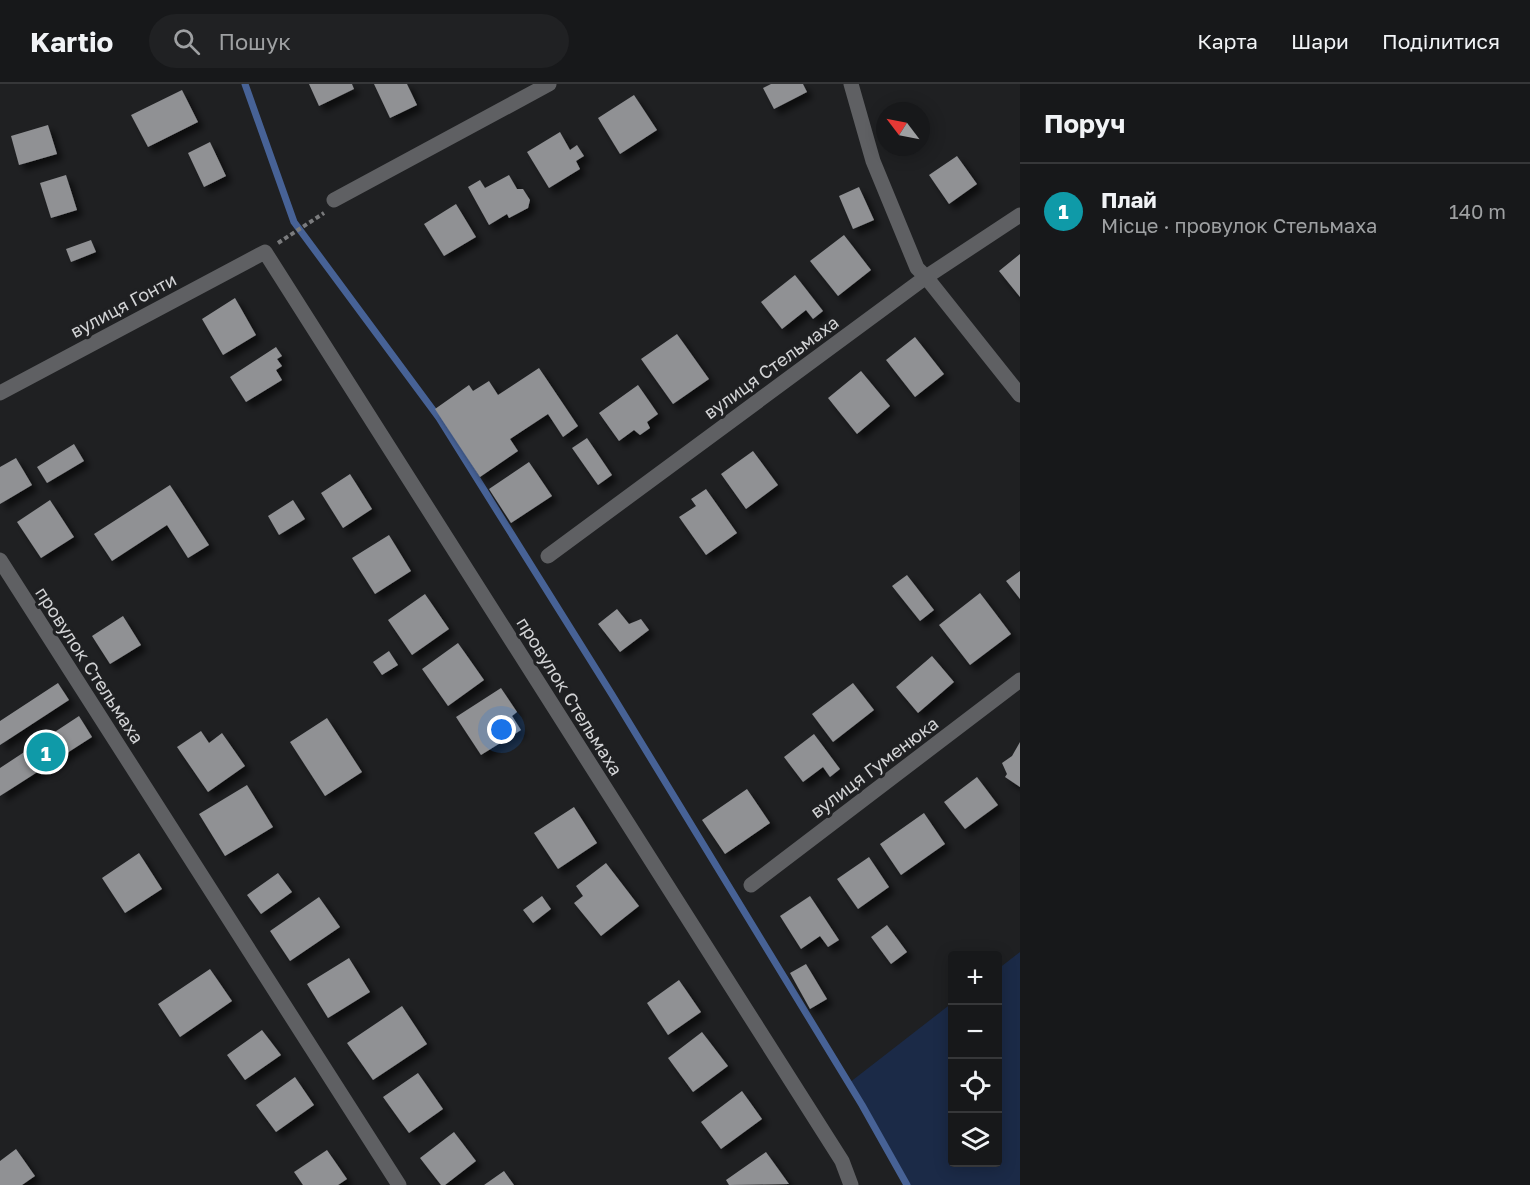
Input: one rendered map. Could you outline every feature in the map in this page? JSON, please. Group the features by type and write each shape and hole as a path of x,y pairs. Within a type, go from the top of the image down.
{"street":[{"path":"334,200 549,84"},
{"path":"852,84 873,161 917,268 1020,394"},
{"name":"вулиця Стельмаха","path":"548,556 926,277 1020,214"},
{"name":"вулиця Гонти","path":"1,389 264,252"},
{"name":"провулок Стельмаха","path":"264,252 842,1161 850,1185"},
{"name":"провулок Стельмаха","path":"0,560 399,1185"},
{"name":"вулиця Гуменюка","path":"751,885 1020,680"}],"path":[{"path":"286,237 310,222"}],"shaded area":[{"path":"1020,952 1020,1185 907,1185 849,1083 948,1006 948,1167 1002,1167 1002,966"}],"building":[{"path":"309,84 352,84 354,89 319,106"},
{"path":"374,84 407,84 417,105 390,118"},
{"path":"771,84 803,84 807,92 774,109 763,88"},
{"path":"182,90 198,122 148,147 131,115"},
{"path":"634,95 657,130 620,154 598,118"},
{"path":"48,125 57,154 19,165 11,136"},
{"path":"560,132 570,150 577,145 584,156 576,161 580,169 549,188 527,152"},
{"path":"210,142 226,176 204,187 188,153"},
{"path":"957,156 977,184 949,204 929,175"},
{"path":"66,175 77,210 51,218 40,183"},
{"path":"509,175 517,189 523,189 530,200 528,208 509,218 507,214 489,225 468,187 480,180 485,188"},
{"path":"859,187 874,220 853,229 839,196"},
{"path":"456,204 476,237 444,256 424,224"},
{"path":"844,235 871,270 838,296 810,261"},
{"path":"91,240 96,252 71,262 66,249"},
{"path":"1020,254 1020,297 999,271"},
{"path":"795,275 823,311 813,319 806,310 782,329 761,302"},
{"path":"235,298 256,335 223,355 202,319"},
{"path":"677,334 709,379 673,404 641,359"},
{"path":"915,337 944,374 915,397 886,360"},
{"path":"276,347 282,356 277,359 282,366 276,370 282,380 246,402 230,377"},
{"path":"539,368 578,426 563,437 548,414 510,439 518,451 480,477 435,409 469,385 473,391 489,381 498,395"},
{"path":"861,371 890,406 857,434 828,398"},
{"path":"638,385 658,414 647,422 650,428 640,435 634,430 619,441 599,413"},
{"path":"587,438 612,475 598,485 572,448"},
{"path":"74,444 84,461 47,483 37,467"},
{"path":"753,451 778,485 746,509 721,474"},
{"path":"16,458 32,485 0,504 0,467"},
{"path":"529,462 552,496 511,523 489,489"},
{"path":"350,474 372,509 343,528 321,493"},
{"path":"170,485 209,545 188,558 167,525 112,561 94,534"},
{"path":"706,489 737,533 706,555 679,517 696,506 691,499"},
{"path":"50,500 74,537 41,558 17,522"},
{"path":"293,500 305,519 279,535 268,516"},
{"path":"389,535 411,571 375,594 352,558"},
{"path":"1020,571 1020,599 1006,581"},
{"path":"907,575 934,610 920,621 892,586"},
{"path":"980,593 1011,634 970,665 939,625"},
{"path":"425,594 449,629 412,655 388,620"},
{"path":"617,609 629,624 641,619 649,630 620,652 598,624"},
{"path":"123,616 141,645 110,664 92,636"},
{"path":"458,643 484,680 448,706 422,669"},
{"path":"389,651 398,665 382,675 373,662"},
{"path":"932,656 954,682 918,713 896,687"},
{"path":"58,683 69,700 0,745 0,721"},
{"path":"853,683 874,710 833,742 812,714"},
{"path":"501,688 517,712 512,716 521,730 481,755 456,717"},
{"path":"79,716 92,737 0,796 0,768"},
{"path":"327,718 362,772 325,796 290,742"},
{"path":"201,731 209,743 222,733 245,766 208,792 177,747"},
{"path":"814,734 840,769 830,777 823,767 803,782 784,757"},
{"path":"1020,742 1020,787 1005,777 1007,774 1002,763 1012,756"},
{"path":"977,777 998,805 965,829 944,802"},
{"path":"247,785 273,827 225,856 199,814"},
{"path":"747,789 770,823 725,854 702,820"},
{"path":"574,807 597,843 558,869 534,833"},
{"path":"924,813 945,844 901,875 880,844"},
{"path":"139,853 162,889 125,913 102,878"},
{"path":"869,857 889,887 858,909 837,879"},
{"path":"606,863 639,906 601,936 574,903 583,896 576,886"},
{"path":"278,873 292,892 261,914 247,895"},
{"path":"542,896 551,909 533,923 523,910"},
{"path":"810,896 839,940 828,947 820,936 801,949 780,916"},
{"path":"319,897 340,927 290,961 270,931"},
{"path":"887,925 907,952 891,964 871,937"},
{"path":"349,958 370,992 328,1018 307,984"},
{"path":"806,964 827,999 810,1009 790,973"},
{"path":"210,969 232,1001 180,1037 158,1004"},
{"path":"679,980 701,1012 668,1035 647,1003"},
{"path":"402,1006 427,1044 373,1080 347,1043"},
{"path":"262,1030 281,1055 245,1080 227,1055"},
{"path":"702,1032 728,1066 693,1092 668,1058"},
{"path":"418,1073 443,1109 409,1133 383,1097"},
{"path":"295,1077 314,1105 276,1132 256,1105"},
{"path":"742,1091 762,1119 721,1149 701,1122"},
{"path":"454,1132 476,1161 445,1185 441,1185 420,1158"},
{"path":"16,1149 35,1176 22,1185 0,1185 0,1161"},
{"path":"327,1150 347,1179 338,1185 303,1185 294,1172"},
{"path":"766,1152 789,1184 729,1185 726,1180"},
{"path":"504,1171 514,1185 484,1185"}],"waterway":[{"path":"245,84 294,222 439,418 611,693 862,1105 907,1185"}],"place":[{"name":"Плай","path":"46,752"}]}
